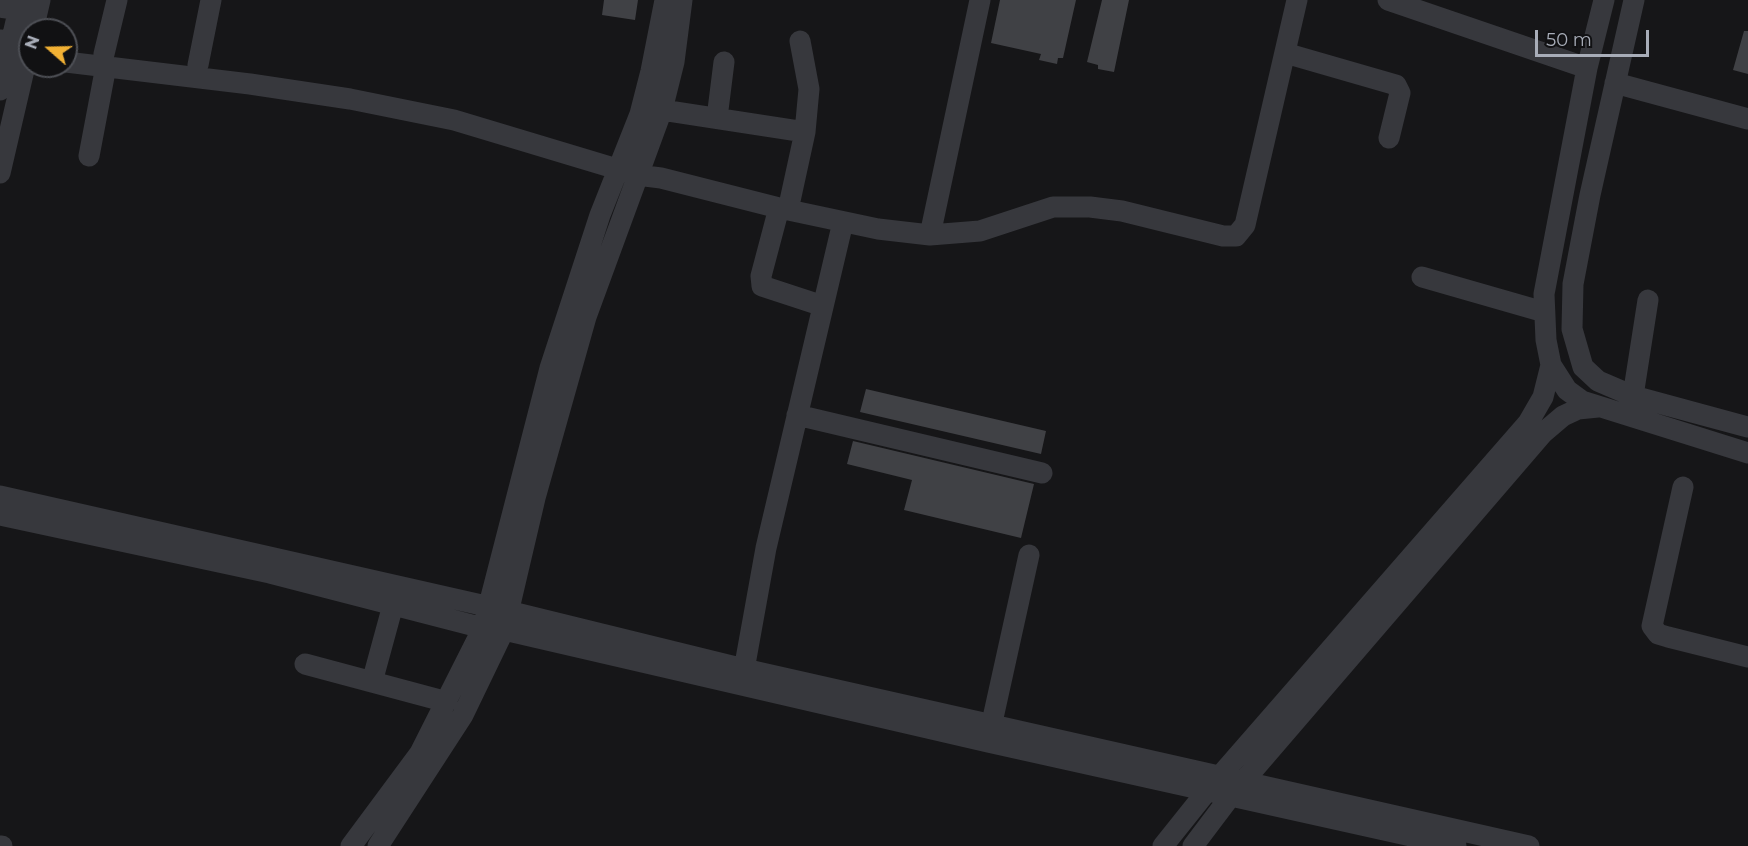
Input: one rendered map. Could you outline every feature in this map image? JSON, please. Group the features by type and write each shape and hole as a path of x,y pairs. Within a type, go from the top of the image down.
{"street":[{"path":"36,18 40,0"},
{"path":"89,156 117,0"},
{"path":"198,65 212,0"},
{"path":"629,168 664,0"},
{"path":"378,846 463,715 496,619 550,368 629,168 662,110 674,62 682,0"},
{"path":"930,235 980,0"},
{"path":"78,61 105,60 198,65 264,73 429,102 661,178 843,222 930,235 980,231 1053,207 1090,207 1122,211 1223,236 1236,236 1245,225 1297,0"},
{"path":"1163,846 1214,783 1528,423 1543,397 1551,365 1544,294 1587,68 1604,0"},
{"path":"1634,0 1590,195 1573,284 1572,329 1583,367 1598,381 1633,396 1748,427"},
{"path":"1400,2 1587,68"},
{"path":"0,173 13,50 13,6"},
{"path":"800,41 809,89 804,132 784,209 761,276 762,286 823,306"},
{"path":"0,90 13,50"},
{"path":"78,52 105,60 442,118 629,168"},
{"path":"1285,53 1396,85 1400,93 1389,138"},
{"path":"717,118 724,62"},
{"path":"1615,83 1748,119"},
{"path":"662,110 804,132"},
{"path":"743,677 766,548 843,222"},
{"path":"1422,277 1544,312"},
{"path":"1633,396 1648,300"},
{"path":"1551,365 1567,390 1582,401 1748,453"},
{"path":"1192,846 1237,789 1543,433 1563,416 1578,409 1598,406"},
{"path":"797,415 1042,473"},
{"path":"1683,487 1652,626 1658,634 1668,638 1748,657"},
{"path":"0,496 496,619 1214,783 1456,846"},
{"path":"0,515 270,573 393,605 496,619"},
{"path":"990,733 1029,555"},
{"path":"372,682 393,605"},
{"path":"351,846 420,753 496,619"},
{"path":"305,664 447,702"},
{"path":"1237,789 1529,846"}],"building":[{"path":"604,0 638,0 635,20 602,15"},
{"path":"1000,0 1076,0 1063,58 1058,58 1057,64 1039,60 1041,54 991,43"},
{"path":"1102,0 1129,0 1114,72 1098,69 1098,65 1087,62"},
{"path":"1744,31 1748,31 1748,74 1733,70"},
{"path":"866,389 1046,431 1041,454 860,412"},
{"path":"853,441 1034,484 1021,538 904,510 912,480 847,464"}]}
